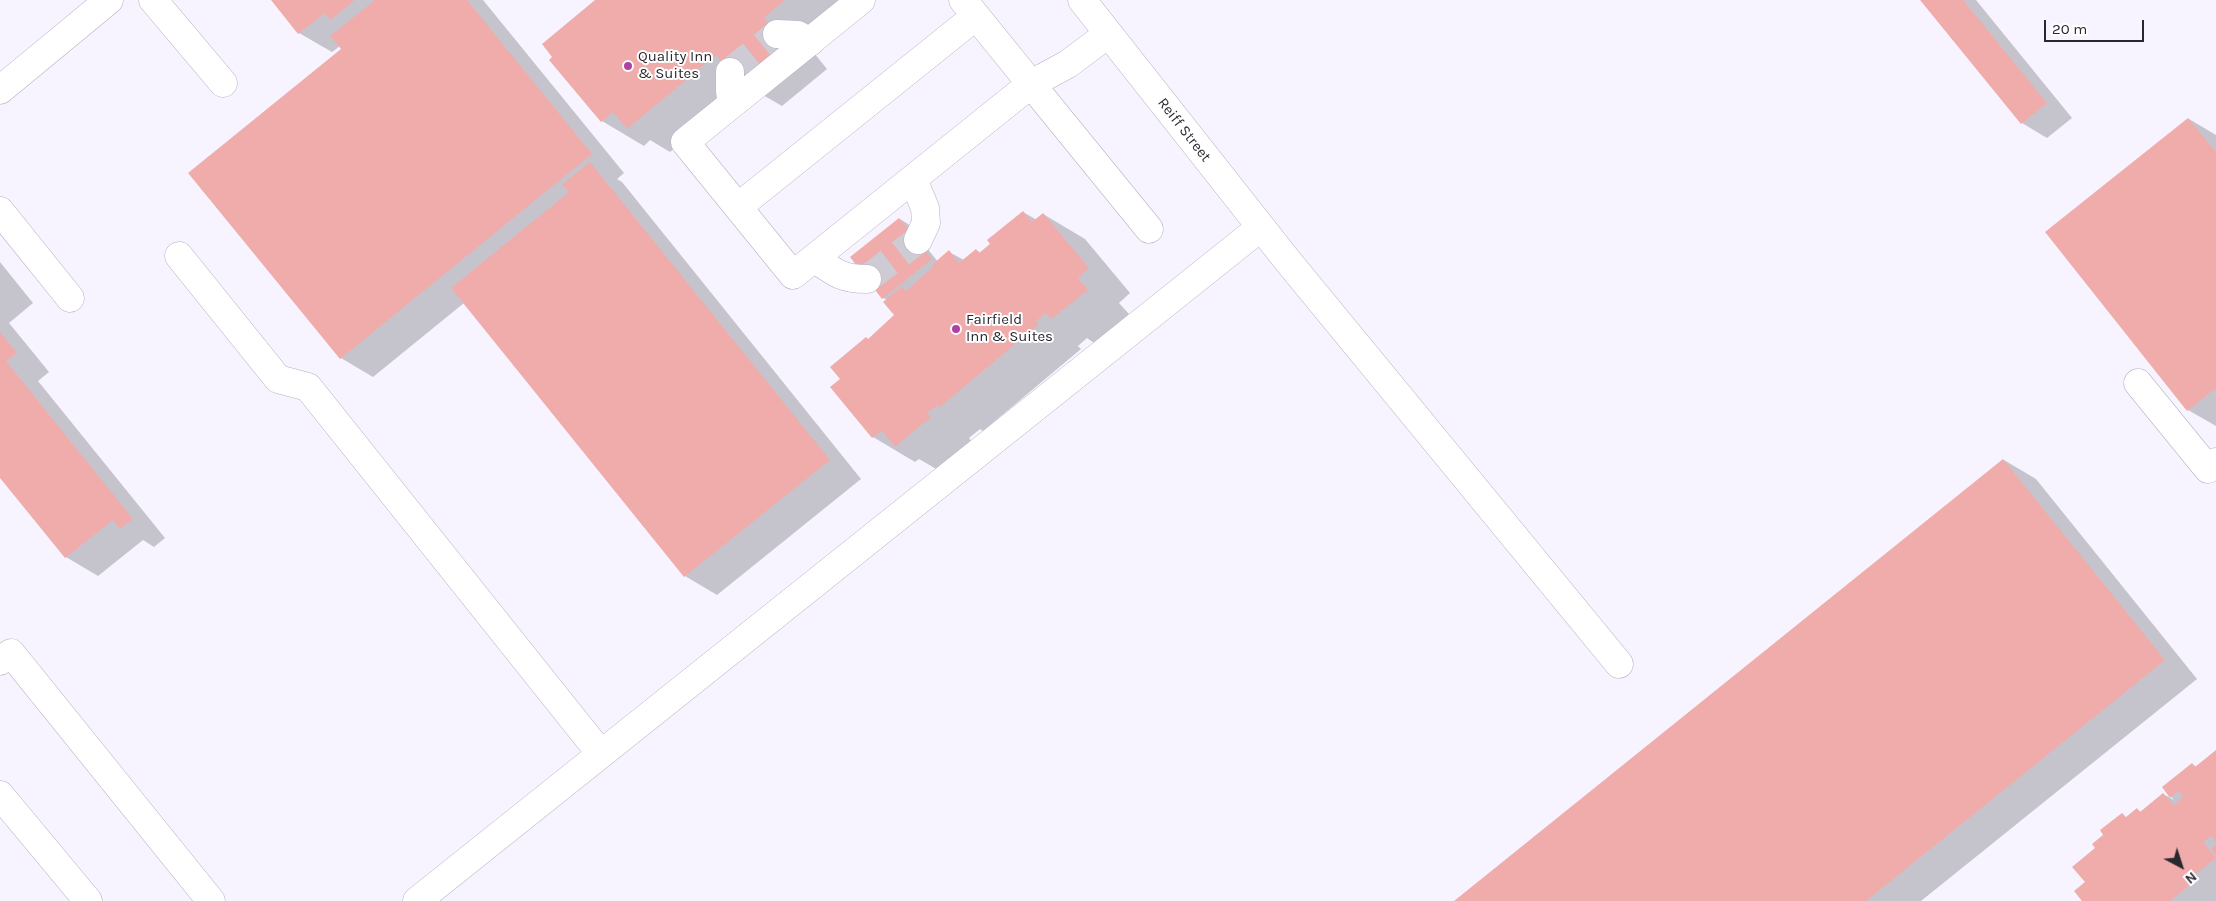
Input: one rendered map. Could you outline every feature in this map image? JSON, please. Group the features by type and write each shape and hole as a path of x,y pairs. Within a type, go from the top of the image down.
{"street":[{"path":"0,90 109,0"},
{"path":"153,0 223,83"},
{"path":"861,0 685,142 793,274 1031,84 1068,64 1108,34"},
{"name":"Reiff Street","path":"1082,0 1286,260 1619,664"},
{"path":"738,207 969,8 1149,229"},
{"path":"777,34 798,35 810,42"},
{"path":"730,72 732,104"},
{"path":"913,179 925,208 926,223 918,240"},
{"path":"0,211 70,298"},
{"path":"417,901 1260,227"},
{"path":"178,256 278,379 308,387 601,754"},
{"path":"814,258 835,273 850,279 867,279"},
{"path":"2138,384 2208,469 2216,462"},
{"path":"0,661 10,653 211,901"},
{"path":"0,795 88,901"}],"building":[{"path":"271,0 355,0 330,20 325,13 298,34"},
{"path":"375,0 467,0 592,154 340,359 188,173 341,49 330,36"},
{"name":"Quality Inn & Suites","path":"595,0 785,0 764,18 786,44 739,83 716,55 627,129 613,112 601,122 549,60 552,57 542,44"},
{"path":"1920,0 1963,0 2047,103 2021,124"},
{"path":"2188,118 2216,152 2216,388 2187,411 2045,232"},
{"path":"590,162 830,460 684,577 451,288 569,192 562,184"},
{"name":"Fairfield Inn & Suites","path":"1023,211 1032,222 1043,213 1089,268 1078,278 1088,290 1051,319 1046,313 1036,321 1039,324 940,407 938,405 927,413 931,417 895,447 882,431 872,438 830,387 840,379 830,367 866,337 868,339 894,315 883,302 902,286 906,291 949,250 959,263 976,249 979,253 990,244 987,240"},
{"path":"899,218 932,259 882,299 850,257"},
{"path":"0,332 17,353 6,361 133,519 120,529 113,520 65,558 0,478"},
{"path":"2003,459 2165,660 1866,901 1454,901"},
{"path":"2216,750 2216,842 2211,836 2203,842 2216,858 2193,876 2196,880 2170,901 2082,901 2074,891 2085,882 2072,867 2095,848 2092,844 2103,835 2100,830 2122,813 2126,817 2137,808 2140,812 2163,793 2174,805 2183,797 2178,791 2170,798 2162,787 2192,763 2195,767"},
{"path":"2216,845 2216,855 2211,849"}],"tunnel":[{"path":"730,72 777,34"},
{"path":"867,279 918,240"}],"place":[{"name":"Quality Inn & Suites","path":"628,66"},
{"name":"Fairfield Inn & Suites","path":"956,329"}]}
